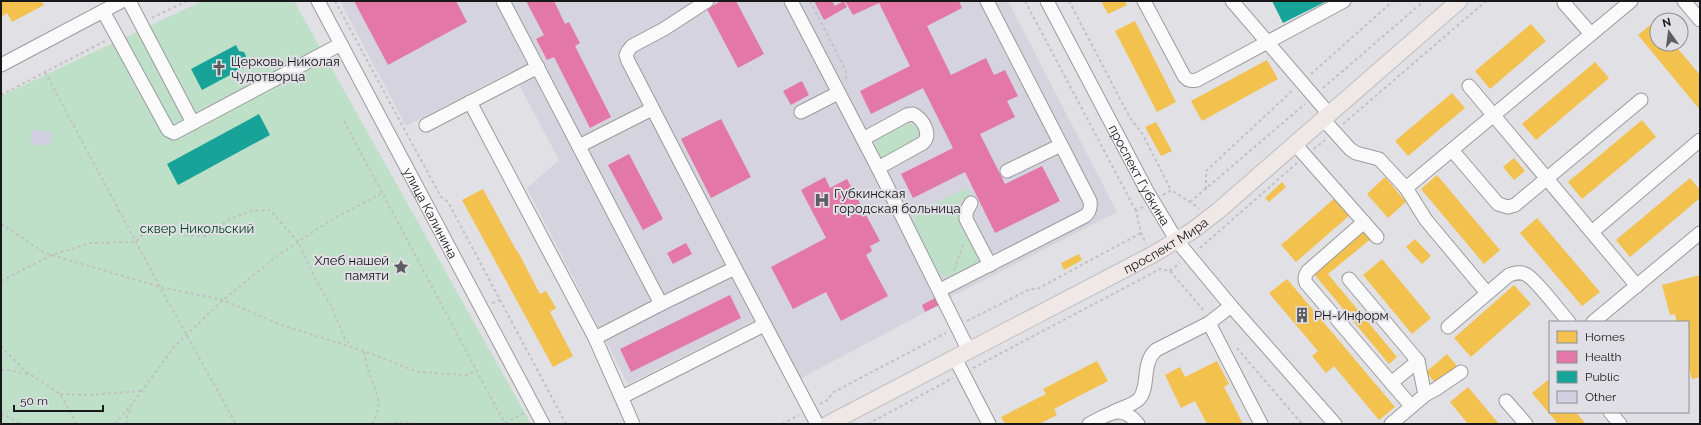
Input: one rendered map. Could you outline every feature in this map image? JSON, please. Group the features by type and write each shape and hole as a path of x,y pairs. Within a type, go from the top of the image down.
{"main road":[{"name":"проспект Мира","path":"828,424 1135,264 1177,240 1212,216 1459,1"}],"street":[{"path":"1,65 122,1"},
{"path":"129,1 194,124"},
{"name":"улица Калинина","path":"318,1 543,424"},
{"path":"503,1 661,304"},
{"path":"707,1 664,29 632,46 626,55 652,109 817,424"},
{"path":"791,1 842,89 863,139 940,290 962,354 962,373 989,424"},
{"path":"940,290 1089,212 1091,206 1090,201 987,1"},
{"name":"проспект Губкина","path":"1047,1 1147,191 1177,240 1231,306 1335,424"},
{"path":"1144,1 1184,76 1187,80 1192,81 1197,80 1344,1"},
{"path":"1232,1 1326,116 1334,131 1350,149 1356,153 1379,159 1406,188 1426,220 1487,293"},
{"path":"1406,188 1631,1"},
{"path":"1684,1 1700,20"},
{"path":"1564,3 1591,34"},
{"path":"103,11 168,130 174,133 194,124 341,44"},
{"path":"426,125 538,67"},
{"path":"1469,86 1637,286"},
{"path":"801,112 842,89"},
{"path":"1452,150 1498,204 1508,207 1515,205 1641,100"},
{"path":"470,102 595,338 633,424"},
{"path":"579,146 652,109"},
{"path":"863,139 913,114 920,119 927,132 926,140 923,143 878,168"},
{"path":"1592,232 1700,140"},
{"path":"1295,144 1377,238"},
{"path":"1006,171 1061,145"},
{"path":"971,203 966,212 966,219 990,264"},
{"path":"1364,222 1308,271 1304,279 1411,406"},
{"path":"1593,321 1700,233"},
{"path":"595,338 735,268"},
{"path":"1448,327 1509,275 1518,272 1527,275 1535,282 1568,321"},
{"path":"1349,279 1418,361 1424,395"},
{"path":"1089,424 1139,398 1142,393 1148,360 1151,354 1209,323 1231,306"},
{"path":"1209,323 1261,424"},
{"path":"622,397 764,325"},
{"path":"1391,383 1418,361"},
{"path":"1391,424 1424,395 1436,389 1461,372"},
{"path":"1506,401 1526,424"},
{"path":"1113,412 1124,412 1132,417 1138,424"},
{"path":"1611,413 1620,424"}],"path":[{"path":"140,23 187,1"},
{"path":"335,1 441,197 448,202 566,424"},
{"path":"810,1 846,71 842,89"},
{"path":"1025,1 1136,211"},
{"path":"1069,1 1130,118 1142,133 1171,190"},
{"path":"1205,244 1486,1"},
{"path":"1,95 117,35"},
{"path":"45,72 186,335 236,424"},
{"path":"344,121 505,424 524,413"},
{"path":"115,424 142,391 174,347 224,300 277,256 329,221 382,193"},
{"path":"1,281 52,255 90,243 136,242 146,230 207,236 226,221 250,211 270,210 298,242 316,280 332,307 345,339 353,348"},
{"path":"1,224 45,253 160,287 224,300 279,324 364,351 418,372 467,375 477,370"},
{"path":"959,269 953,272 965,238"},
{"path":"868,424 1160,269 1170,271"},
{"path":"1,346 25,371 60,394 77,424"},
{"path":"364,351 367,367 378,398 376,418 371,424"},
{"path":"1,370 9,370 32,376"},
{"path":"60,394 142,391"},
{"path":"127,424 126,420 132,404"},
{"path":"1,413 21,424"},
{"path":"382,424 403,422 417,424"}],"shaded area":[{"name":"Губкинская городская больница","path":"340,1 1008,1 1117,212 939,303 939,305 790,384 756,320 628,384 527,188 559,160 512,71 406,126"}],"green space":[{"name":"сквер Никольский","path":"202,1 294,1 531,424 1,424 1,96"},
{"path":"907,124 911,124 918,128 920,135 919,139 886,157 878,155 876,144 879,139 889,132"},
{"path":"967,188 971,196 955,206 979,257 977,262 970,270 960,275 944,276 937,269 913,222 916,213"}],"building: Homes":[{"path":"1,1 41,1 44,5 12,22 7,13 1,17"},
{"path":"1101,1 1125,1 1127,5 1108,14"},
{"path":"1135,21 1176,102 1157,112 1115,31"},
{"path":"1531,24 1546,41 1490,89 1475,71"},
{"path":"1649,26 1649,48 1638,35"},
{"path":"1652,52 1681,52 1700,75 1700,110"},
{"path":"1267,60 1278,79 1202,121 1191,101"},
{"path":"1595,62 1609,78 1536,140 1522,124"},
{"path":"1452,93 1465,108 1408,156 1395,141"},
{"path":"1642,120 1656,137 1582,199 1568,182"},
{"path":"1156,122 1172,151 1161,156 1145,127"},
{"path":"1514,158 1525,171 1514,180 1503,167"},
{"path":"1437,175 1500,250 1484,264 1421,189"},
{"path":"1385,177 1406,202 1388,218 1367,194"},
{"path":"1690,178 1700,190 1700,198 1630,257 1616,240"},
{"path":"1282,182 1286,187 1269,202 1265,198"},
{"path":"483,189 540,294 546,291 556,308 550,312 573,356 553,367 462,200"},
{"path":"1335,198 1350,215 1296,262 1281,245"},
{"path":"1537,218 1600,292 1582,306 1520,233"},
{"path":"1365,231 1372,238 1328,274 1397,357 1389,364 1314,274"},
{"path":"1415,239 1431,256 1422,264 1406,247"},
{"path":"1079,254 1082,260 1064,270 1061,263"},
{"path":"1382,259 1431,318 1412,334 1363,275"},
{"path":"1700,275 1700,377 1692,379 1689,368 1689,321 1677,321 1675,314 1670,315 1662,285"},
{"path":"1287,279 1395,407 1379,420 1334,366 1326,373 1312,356 1318,351 1269,293"},
{"path":"1514,285 1531,304 1471,357 1454,338"},
{"path":"1447,354 1457,366 1436,384 1426,372"},
{"path":"1097,361 1108,381 1054,409 1057,415 1039,424 1005,424 1001,417 1046,394 1043,389"},
{"path":"1217,361 1229,384 1224,387 1243,424 1207,424 1195,401 1181,408 1165,375 1180,367 1185,377"},
{"path":"1548,380 1549,413 1577,413 1586,424 1558,424 1532,393"},
{"path":"1468,387 1499,424 1468,424 1450,402"}],"building: Health":[{"path":"354,1 456,1 467,22 388,65"},
{"path":"526,1 554,1 565,24 569,22 580,43 575,46 611,117 590,128 554,57 547,60 536,39 544,35"},
{"path":"721,1 736,1 764,54 738,68 707,9"},
{"path":"814,1 832,1 835,6 844,1 847,7 824,20"},
{"path":"845,1 959,1 962,8 927,26 951,75 986,58 994,75 1005,70 1018,96 1007,101 1015,117 980,134 1005,184 1042,166 1060,201 995,233 965,172 913,198 901,174 953,148 923,88 871,114 860,91 910,66 879,3 853,15"},
{"path":"802,81 809,95 791,105 783,91"},
{"path":"721,119 751,177 711,198 681,139"},
{"path":"629,154 663,219 643,230 608,165"},
{"path":"825,177 830,188 847,179 880,241 870,246 872,251 866,255 888,296 841,321 826,292 793,309 771,267 826,238 801,190"},
{"path":"686,243 692,254 673,264 667,253"},
{"path":"730,295 741,318 631,372 620,349"},
{"path":"935,298 939,305 925,312 922,305"}],"building: Public":[{"path":"1272,1 1327,1 1283,23"},
{"name":"Церковь Николая Чудотворца","path":"236,45 239,51 244,52 246,56 244,61 247,66 202,90 191,69"},
{"path":"259,114 270,135 178,185 167,164"}],"building: Other":[{"path":"32,130 51,132 50,145 31,144"}],"place":[{"name":"Церковь Николая Чудотворца","path":"219,68"},
{"name":"Губкинская городская больница","path":"822,200"},
{"name":"Хлеб нашей памяти","path":"401,267"},
{"name":"РН-Информ","path":"1302,315"}]}
